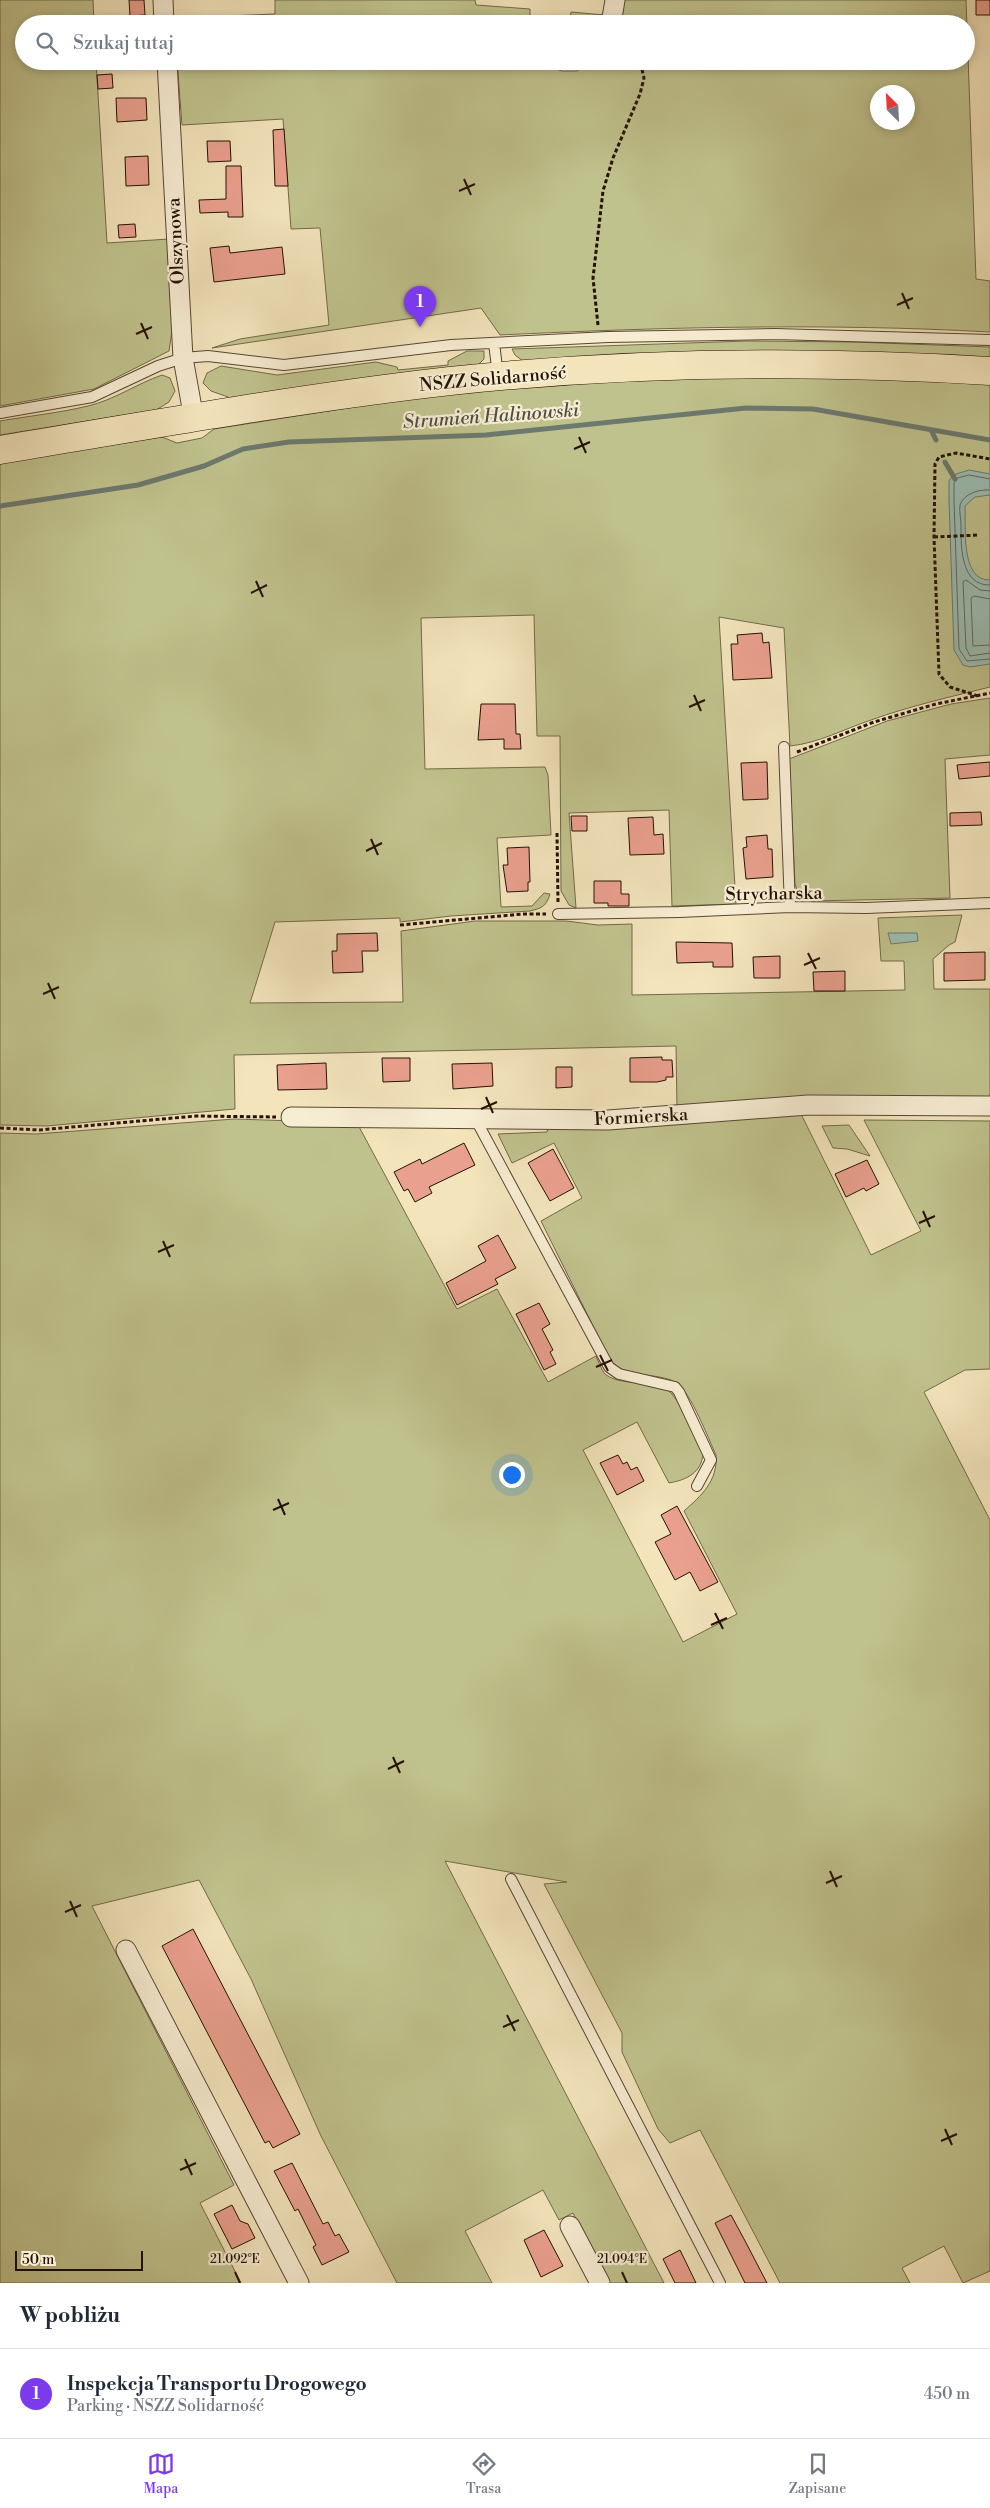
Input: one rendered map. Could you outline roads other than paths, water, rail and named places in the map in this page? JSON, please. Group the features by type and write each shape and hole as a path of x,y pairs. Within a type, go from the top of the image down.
{"main road":[{"name":"NSZZ Solidarność","path":"0,450 370,392 498,377 639,369 776,365 871,365 990,370"}],"street":[{"path":"163,0 164,15"},
{"path":"612,15 615,0"},
{"name":"Olszynowa","path":"167,70 183,358 194,419"},
{"name":"Formierska","path":"291,1117 608,1120 808,1105 990,1106"},
{"path":"126,1950 299,2283"},
{"path":"570,2226 600,2283"}],"lane":[{"path":"0,413 92,397 158,366 183,358 208,356 284,365 451,345 599,338 775,334 990,340"},
{"path":"494,343 498,377"},
{"path":"784,752 790,907"},
{"name":"Strycharska","path":"558,914 679,912 790,907 866,908 990,903"},
{"path":"476,1120 609,1367 619,1374 675,1387 679,1392 711,1460 697,1486"},
{"path":"511,1879 720,2283"}],"water":[{"path":"969,470 990,474 990,495 975,497 965,506 965,538 969,562 974,572 980,578 990,580 990,664 970,667 963,665 954,650 949,500 949,481 953,475"},
{"path":"888,933 917,933 918,941 891,944"}],"waterway":[{"name":"Strumień Halinowski","path":"0,506 138,485 204,466 243,449 289,442 486,435 746,408 813,409 990,440"},
{"path":"931,430 936,440"},
{"path":"945,462 955,479"}],"place":[{"name":"Inspekcja Transportu Drogowego","path":"420,327"}]}
